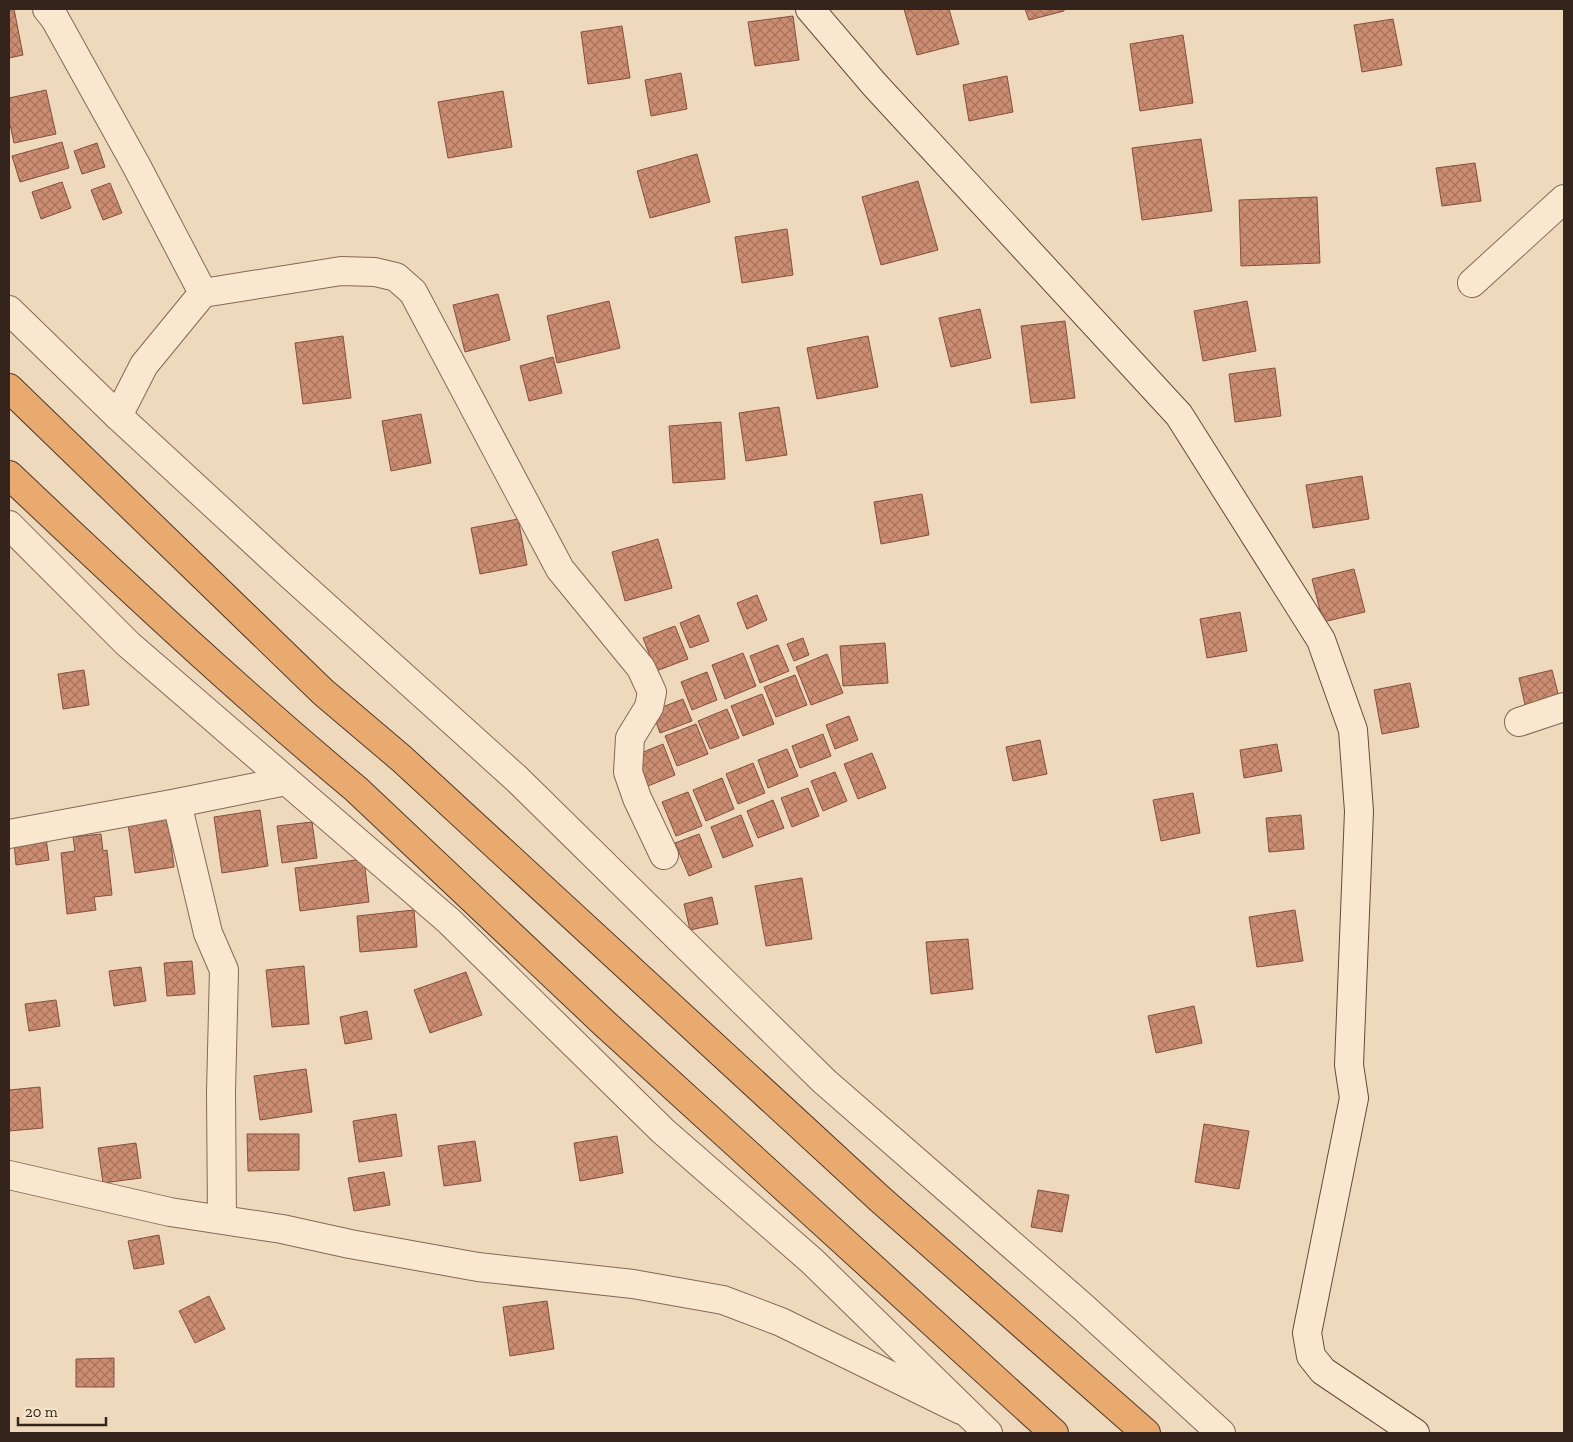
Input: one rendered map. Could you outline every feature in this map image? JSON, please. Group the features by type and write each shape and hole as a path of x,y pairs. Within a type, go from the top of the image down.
{"highway":[{"path":"9,388 323,692 402,759 881,1200 1146,1433"},
{"path":"9,475 126,585 315,754 356,788 604,1023 1054,1433"}],"street":[{"path":"47,9 55,18 136,165 203,294"},
{"path":"810,9 874,84 1179,415 1321,640 1353,730 1359,811 1349,1066 1354,1098 1307,1333 1311,1356 1323,1371 1415,1433"},
{"path":"1472,283 1564,200"},
{"path":"118,416 144,365 203,294 341,271 376,272 396,276 413,292 560,569 641,668 652,692 649,707 630,738 628,772 637,798 664,855"},
{"path":"9,310 118,416 286,571 517,779 824,1081 1083,1307 1221,1433"},
{"path":"9,525 128,644 449,922 662,1131 812,1261 964,1412 988,1433"},
{"path":"1519,722 1564,706"},
{"path":"9,834 286,781"},
{"path":"177,803 208,933 224,970 221,1092 222,1219"},
{"path":"9,1175 170,1212 282,1228 350,1244 478,1267 633,1284 723,1300 782,1322 964,1412"}],"building":[{"path":"9,9 14,9 23,55 9,58"},
{"path":"904,9 949,9 959,44 917,55"},
{"path":"1025,9 1064,9 1064,11 1029,20"},
{"path":"793,16 799,60 755,66 748,22"},
{"path":"1393,19 1402,65 1362,72 1354,25"},
{"path":"622,26 630,78 588,84 581,32"},
{"path":"1183,35 1193,103 1140,111 1130,44"},
{"path":"681,73 687,109 651,116 645,80"},
{"path":"1007,76 1013,112 969,121 963,85"},
{"path":"46,90 56,134 14,143 9,120 9,98"},
{"path":"503,91 512,147 448,158 438,102"},
{"path":"1201,139 1212,211 1142,220 1132,148"},
{"path":"62,142 69,168 20,182 12,156"},
{"path":"97,143 105,167 82,174 74,151"},
{"path":"697,154 710,202 650,218 637,171"},
{"path":"1475,163 1481,201 1442,206 1436,168"},
{"path":"918,181 938,250 881,265 862,197"},
{"path":"62,182 71,208 41,219 32,192"},
{"path":"110,183 122,213 103,220 91,190"},
{"path":"1317,197 1320,263 1241,266 1239,200"},
{"path":"787,229 793,275 742,283 735,237"},
{"path":"498,294 510,340 465,352 453,305"},
{"path":"609,301 620,348 557,363 547,316"},
{"path":"1247,301 1256,351 1203,361 1194,311"},
{"path":"980,309 991,358 951,367 939,318"},
{"path":"1065,321 1075,398 1031,403 1021,326"},
{"path":"343,336 351,398 303,404 295,343"},
{"path":"868,336 878,387 817,399 807,348"},
{"path":"553,357 562,393 529,401 520,366"},
{"path":"1275,368 1281,416 1235,422 1229,374"},
{"path":"779,407 787,455 746,461 739,413"},
{"path":"421,414 431,463 391,471 382,421"},
{"path":"721,422 725,479 673,483 669,426"},
{"path":"1362,476 1369,519 1313,528 1306,485"},
{"path":"922,494 929,535 881,544 874,502"},
{"path":"518,519 527,565 480,574 471,528"},
{"path":"658,539 672,588 625,601 612,552"},
{"path":"1354,569 1365,612 1323,622 1312,579"},
{"path":"757,595 767,620 747,629 737,603"},
{"path":"1240,612 1247,651 1207,658 1200,619"},
{"path":"699,615 709,641 690,648 680,623"},
{"path":"675,626 688,659 656,671 643,638"},
{"path":"803,638 809,655 794,661 787,644"},
{"path":"885,643 888,683 843,686 840,646"},
{"path":"778,645 789,671 760,683 750,656"},
{"path":"743,653 756,686 725,699 712,665"},
{"path":"827,654 843,693 811,705 796,667"},
{"path":"84,670 89,705 63,709 58,674"},
{"path":"1552,670 1560,701 1526,709 1519,678"},
{"path":"707,672 717,700 692,710 681,682"},
{"path":"795,675 807,705 776,717 764,687"},
{"path":"1410,683 1419,727 1382,734 1374,690"},
{"path":"762,694 774,724 743,736 731,706"},
{"path":"683,699 692,721 660,733 652,711"},
{"path":"727,709 739,738 710,749 698,721"},
{"path":"849,716 858,740 835,749 826,725"},
{"path":"696,724 708,754 677,766 665,736"},
{"path":"823,734 831,756 800,768 792,746"},
{"path":"1040,740 1047,774 1013,781 1006,747"},
{"path":"663,744 675,775 648,786 636,755"},
{"path":"1277,744 1282,771 1244,778 1240,750"},
{"path":"787,749 798,776 768,788 758,760"},
{"path":"872,753 886,788 858,799 844,764"},
{"path":"753,763 765,793 738,804 726,774"},
{"path":"835,772 847,801 823,811 811,781"},
{"path":"722,778 734,809 706,821 693,790"},
{"path":"808,788 819,816 792,827 781,798"},
{"path":"688,792 702,826 676,836 662,802"},
{"path":"1193,793 1200,833 1161,841 1153,800"},
{"path":"773,800 784,828 758,838 747,811"},
{"path":"260,810 268,866 222,873 214,817"},
{"path":"741,815 753,846 723,858 711,827"},
{"path":"1301,815 1304,849 1269,852 1266,818"},
{"path":"168,819 174,867 135,873 128,824"},
{"path":"312,822 317,858 282,863 277,826"},
{"path":"101,834 103,851 107,850 112,895 94,897 96,910 67,914 61,853 75,851 73,837"},
{"path":"699,834 712,867 689,876 675,843"},
{"path":"46,838 49,860 16,865 14,842"},
{"path":"364,859 369,902 300,911 295,868"},
{"path":"802,878 812,939 766,946 755,886"},
{"path":"712,897 718,924 690,930 684,904"},
{"path":"414,910 417,947 360,952 357,916"},
{"path":"1295,910 1303,961 1257,967 1249,917"},
{"path":"968,939 973,989 931,994 926,942"},
{"path":"192,961 195,994 167,996 164,963"},
{"path":"304,966 309,1024 272,1027 266,970"},
{"path":"141,967 146,1001 114,1006 109,971"},
{"path":"466,972 482,1015 430,1033 414,990"},
{"path":"56,1000 60,1026 29,1031 25,1004"},
{"path":"1194,1006 1202,1043 1156,1053 1148,1016"},
{"path":"367,1011 372,1039 345,1044 340,1017"},
{"path":"306,1069 312,1112 260,1120 254,1076"},
{"path":"40,1087 43,1128 9,1131 9,1090"},
{"path":"396,1114 402,1156 359,1162 353,1121"},
{"path":"1204,1124 1249,1131 1239,1189 1195,1182"},
{"path":"247,1134 299,1134 299,1170 248,1171"},
{"path":"617,1136 623,1173 580,1181 574,1143"},
{"path":"475,1141 481,1181 444,1186 438,1146"},
{"path":"136,1143 141,1178 103,1183 98,1148"},
{"path":"384,1172 390,1205 354,1211 348,1178"},
{"path":"1038,1190 1069,1195 1062,1232 1031,1227"},
{"path":"159,1235 164,1264 134,1269 128,1241"},
{"path":"209,1296 225,1329 195,1343 179,1311"},
{"path":"547,1301 554,1349 510,1356 503,1307"},
{"path":"114,1358 114,1387 76,1387 76,1359"}]}
